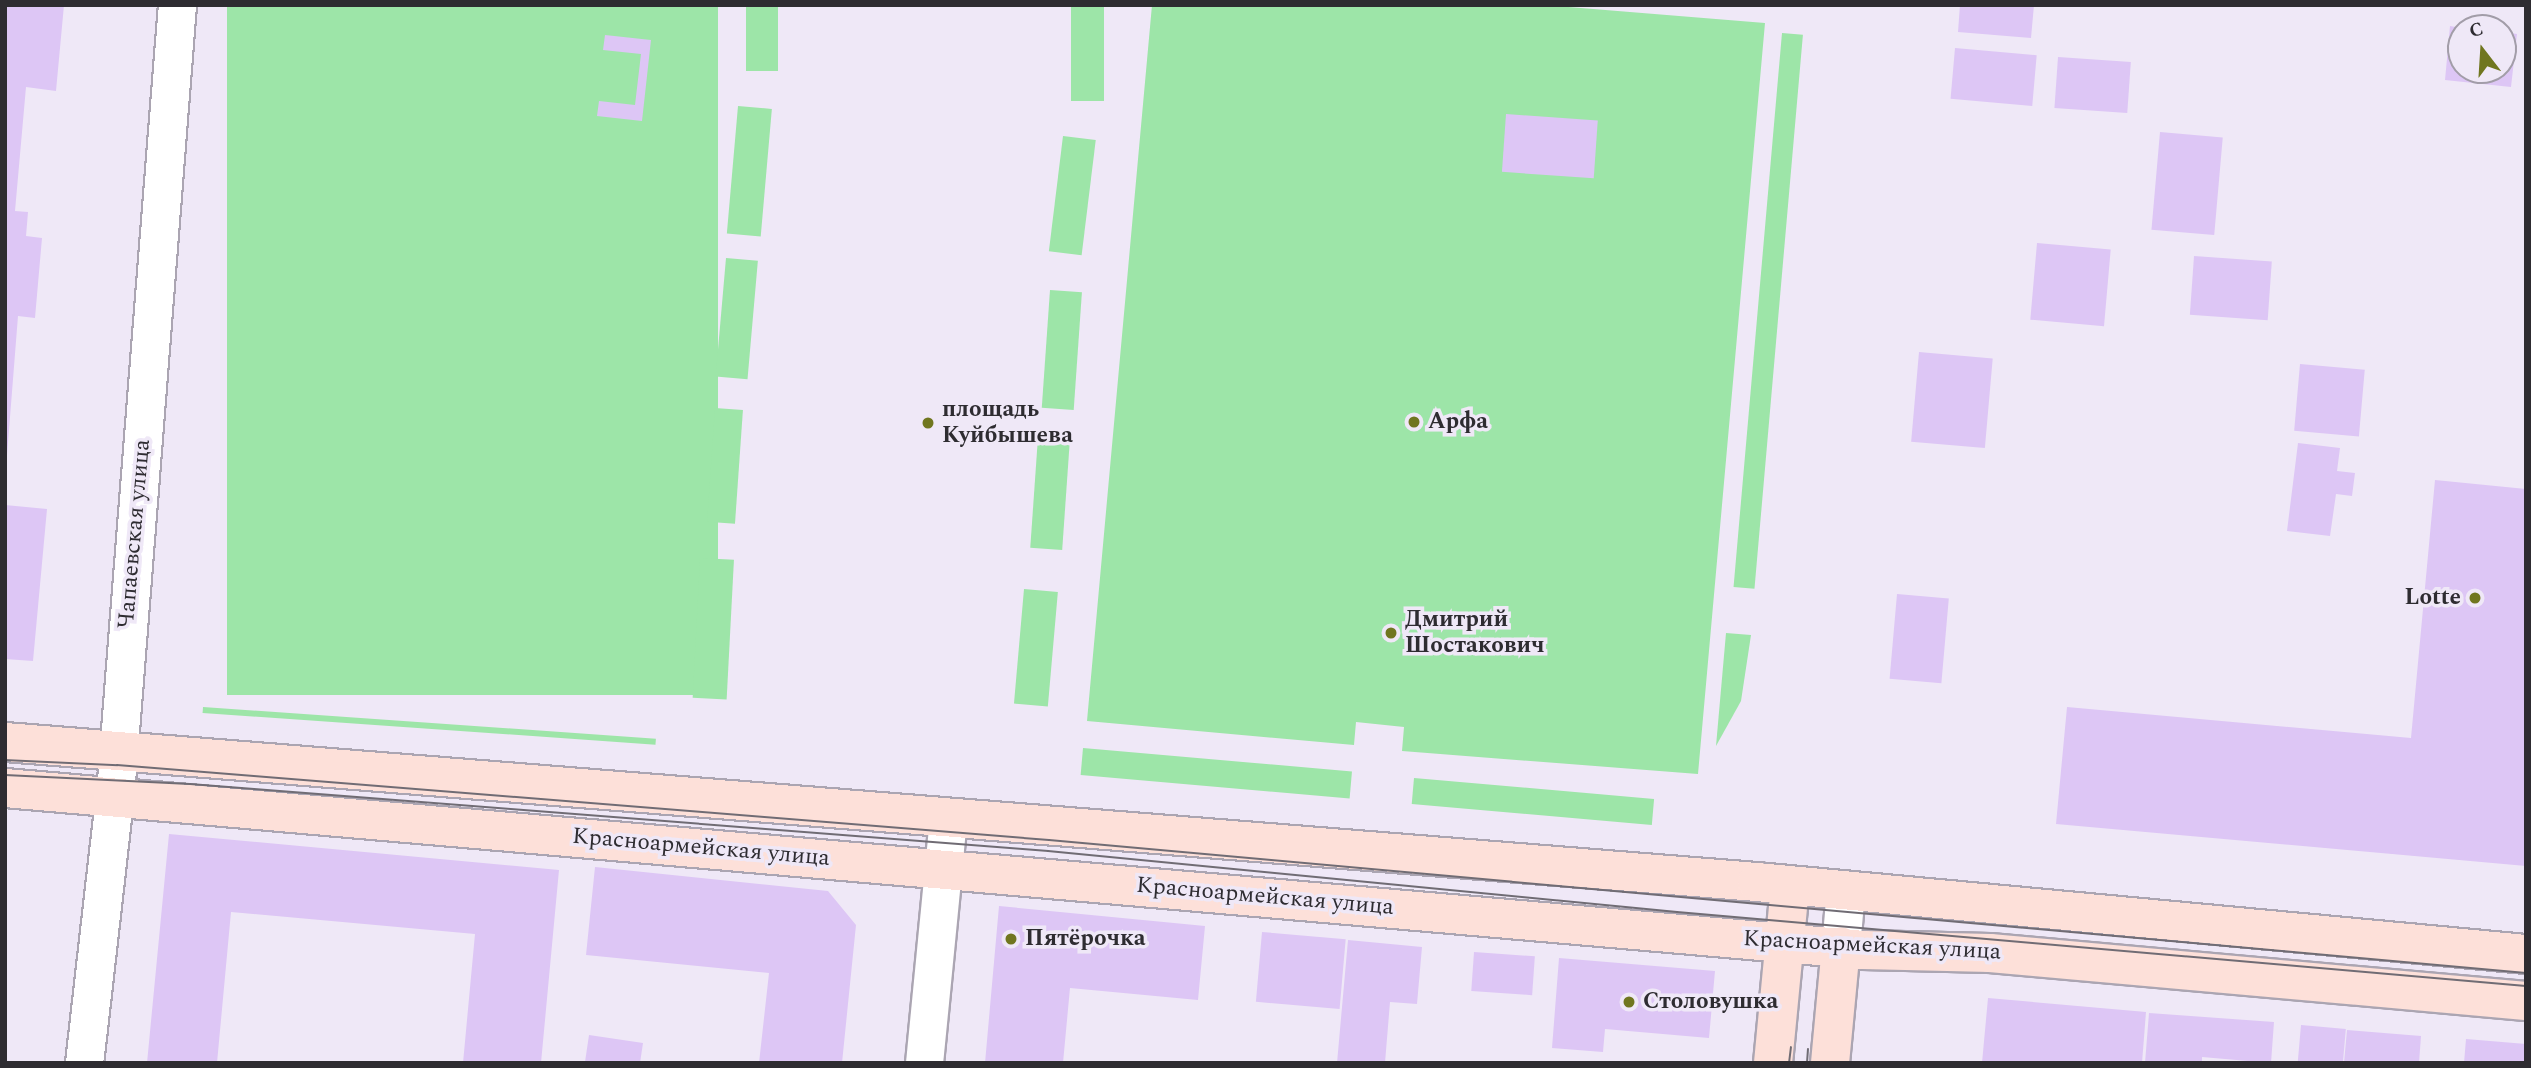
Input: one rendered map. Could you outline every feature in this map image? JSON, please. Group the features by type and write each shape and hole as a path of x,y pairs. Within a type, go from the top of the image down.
{"main road":[{"name":"Красноармейская улица","path":"5,742 1790,886 2526,954"},
{"name":"Красноармейская улица","path":"5,788 1841,947 1973,951 2526,1000"},
{"path":"1773,1063 1790,886"},
{"path":"1830,1063 1841,947"}],"street":[{"name":"Чапаевская улица","path":"84,1063 114,797 177,5"},
{"path":"924,1063 948,818"},
{"path":"1841,947 1846,891"}],"green space":[{"path":"227,5 718,5 718,695 227,695"},
{"path":"746,5 778,5 778,71 746,71"},
{"path":"1071,5 1104,5 1104,101 1071,101"},
{"path":"1152,5 1544,5 1765,23 1698,774 1402,751 1404,727 1356,722 1354,745 1087,721"},
{"path":"1782,33 1803,35 1754,589 1734,587"},
{"path":"738,106 772,109 761,236 727,234"},
{"path":"1063,136 1096,140 1082,255 1049,251"},
{"path":"726,258 758,261 748,379 716,377"},
{"path":"1050,290 1082,292 1074,410 1042,408"},
{"path":"715,408 743,410 735,524 707,522"},
{"path":"1038,437 1070,439 1062,550 1030,548"},
{"path":"700,558 734,560 727,700 693,698"},
{"path":"1024,589 1058,592 1048,707 1014,704"},
{"path":"1726,633 1751,635 1741,701 1716,746"},
{"path":"203,707 656,739 655,745 203,713"},
{"path":"1083,748 1352,772 1350,798 1081,775"},
{"path":"1414,778 1654,799 1652,825 1412,804"}],"building":[{"path":"5,5 64,5 56,91 26,87 15,211 28,212 26,236 42,238 35,318 18,316 7,455"},
{"path":"1960,5 2034,5 2031,38 1958,32"},
{"path":"605,35 651,40 642,121 597,116 599,101 635,105 641,54 603,50"},
{"path":"1955,48 2037,55 2032,106 1951,99"},
{"path":"2058,57 2131,62 2127,113 2054,108"},
{"path":"2483,84 2511,84 2511,87"},
{"path":"1506,114 1598,120 1594,178 1502,172"},
{"path":"2160,132 2223,137 2214,235 2151,230"},
{"path":"2037,243 2111,249 2104,326 2030,320"},
{"path":"2194,256 2272,261 2268,320 2190,315"},
{"path":"1919,352 1993,358 1985,448 1911,442"},
{"path":"2300,364 2365,370 2359,436 2294,431"},
{"path":"2298,443 2340,448 2337,471 2355,473 2352,496 2336,494 2330,536 2287,531"},
{"name":"Lotte","path":"2435,480 2526,489 2526,866 2056,824 2067,707 2411,738"},
{"path":"5,505 47,509 33,661 5,659"},
{"path":"1897,594 1949,599 1941,683 1890,679"},
{"path":"169,834 559,870 541,1063 463,1063 475,934 231,912 217,1063 147,1063"},
{"path":"595,867 828,891 856,925 842,1063 759,1063 769,973 586,955"},
{"path":"999,906 1205,926 1198,1000 1070,988 1063,1063 985,1063"},
{"path":"1262,932 1346,939 1340,1009 1256,1002"},
{"path":"1348,940 1422,947 1417,1004 1390,1002 1385,1063 1337,1063"},
{"path":"1474,952 1535,956 1532,995 1471,991"},
{"path":"1559,958 1715,971 1709,1038 1605,1029 1603,1052 1552,1048"},
{"path":"1988,998 2146,1012 2142,1063 1982,1063"},
{"path":"2149,1013 2274,1022 2271,1063 2202,1057 2202,1063 2145,1063"},
{"path":"2301,1025 2346,1029 2343,1063 2298,1063"},
{"path":"2347,1030 2421,1036 2419,1063 2344,1063"},
{"path":"589,1035 643,1043 640,1063 585,1062"},
{"path":"2466,1039 2526,1044 2526,1063 2464,1063"}],"tram line":[{"path":"5,760 117,765 1049,840 2526,973"},
{"path":"5,775 190,784 1048,851 1677,912 2526,986"},
{"path":"1789,1063 1791,1047"},
{"path":"1807,1063 1808,1049"}],"place":[{"name":"Арфа","path":"1414,422"},
{"name":"площадь Куйбышева","path":"928,423"},
{"name":"Lotte","path":"2475,598"},
{"name":"Дмитрий Шостакович","path":"1391,633"},
{"name":"Пятёрочка","path":"1011,939"},
{"name":"Столовушка","path":"1629,1002"}]}
